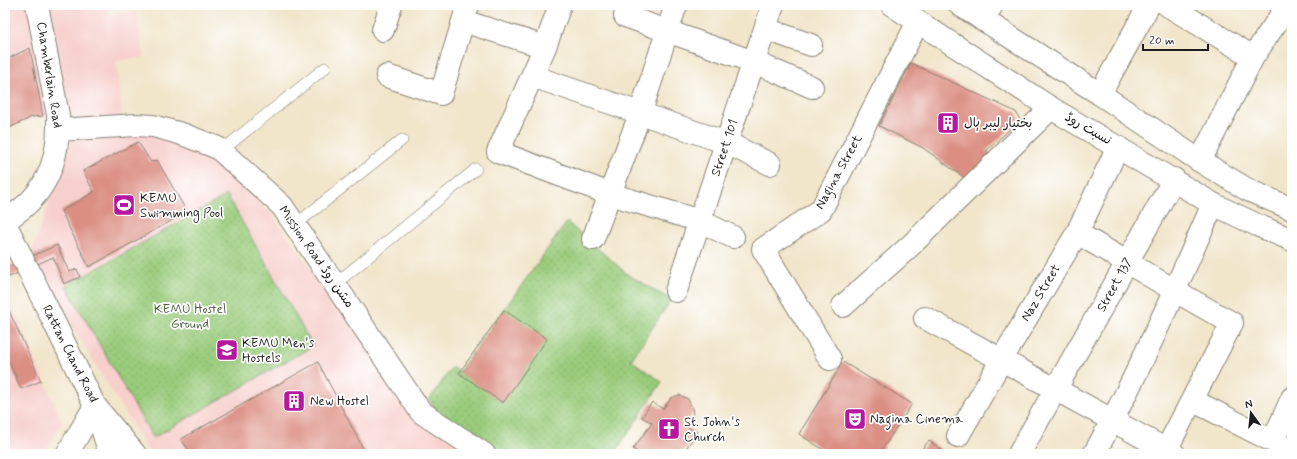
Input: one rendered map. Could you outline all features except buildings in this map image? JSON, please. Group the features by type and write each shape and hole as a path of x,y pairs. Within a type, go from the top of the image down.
{"street":[{"name":"Chamberlain Road","path":"5,220 31,202 40,190 54,160 57,146 59,130 58,115 37,5"},
{"path":"384,30 392,5"},
{"path":"560,5 545,47 498,152 610,194 700,221 733,237"},
{"path":"593,239 640,114 676,5"},
{"name":"Street 101","path":"676,291 773,5"},
{"name":"نسبت روڈ","path":"892,5 1051,108 1174,179 1213,204 1292,240"},
{"path":"960,5 988,13 1100,94 1200,161 1248,190 1292,209"},
{"path":"1100,94 1150,5"},
{"path":"1166,5 1254,57"},
{"path":"1200,161 1254,57 1288,5"},
{"path":"387,76 441,94 466,13 545,47"},
{"path":"625,16 754,62 812,87"},
{"name":"Nagina Street","path":"830,358 763,249 821,210 918,22"},
{"path":"766,29 811,46"},
{"path":"532,76 727,143 770,164"},
{"path":"843,306 910,246 1051,108"},
{"name":"Mission Road مشن روڈ","path":"59,130 136,125 153,126 182,134 218,148 282,206 421,412 484,454"},
{"name":"Naz Street","path":"958,436 1077,233 1118,147"},
{"name":"Street 137","path":"1019,454 1174,179"},
{"path":"1094,454 1113,421 1213,204"},
{"path":"925,318 1002,359 1168,453 1192,400 1232,323 1174,291 1077,233"},
{"name":"Rattan Chand Road","path":"8,236 25,264 95,406 135,454"},
{"path":"1192,400 1283,446 1292,398"},
{"path":"67,454 95,406"},
{"path":"95,406 110,454"}],"lane":[{"path":"221,151 325,68"},
{"path":"295,225 402,140"},
{"path":"334,284 476,169"}],"shaded area":[{"name":"KEMU Men's Hostels","path":"5,5 107,5 109,14 136,12 144,57 116,61 123,126 158,132 210,153 270,212 318,278 464,454 150,454 30,257 73,133 58,115 32,117 5,128"},
{"path":"5,288 62,422 44,454 5,454"}],"green space":[{"name":"KEMU Hostel Ground","path":"227,195 313,346 153,438 66,286"},
{"path":"567,222 627,274 671,300 631,360 662,382 614,454 500,454 435,411 430,399 452,367 459,372"}],"place":[{"name":"بختیار لیبر ہال","path":"948,123"},
{"name":"KEMU Swimming Pool","path":"124,205"},
{"name":"KEMU Men's Hostels","path":"227,350"},
{"name":"New Hostel","path":"294,401"},
{"name":"Nagina Cinema","path":"855,419"},
{"name":"St. John's Church","path":"669,429"}]}
